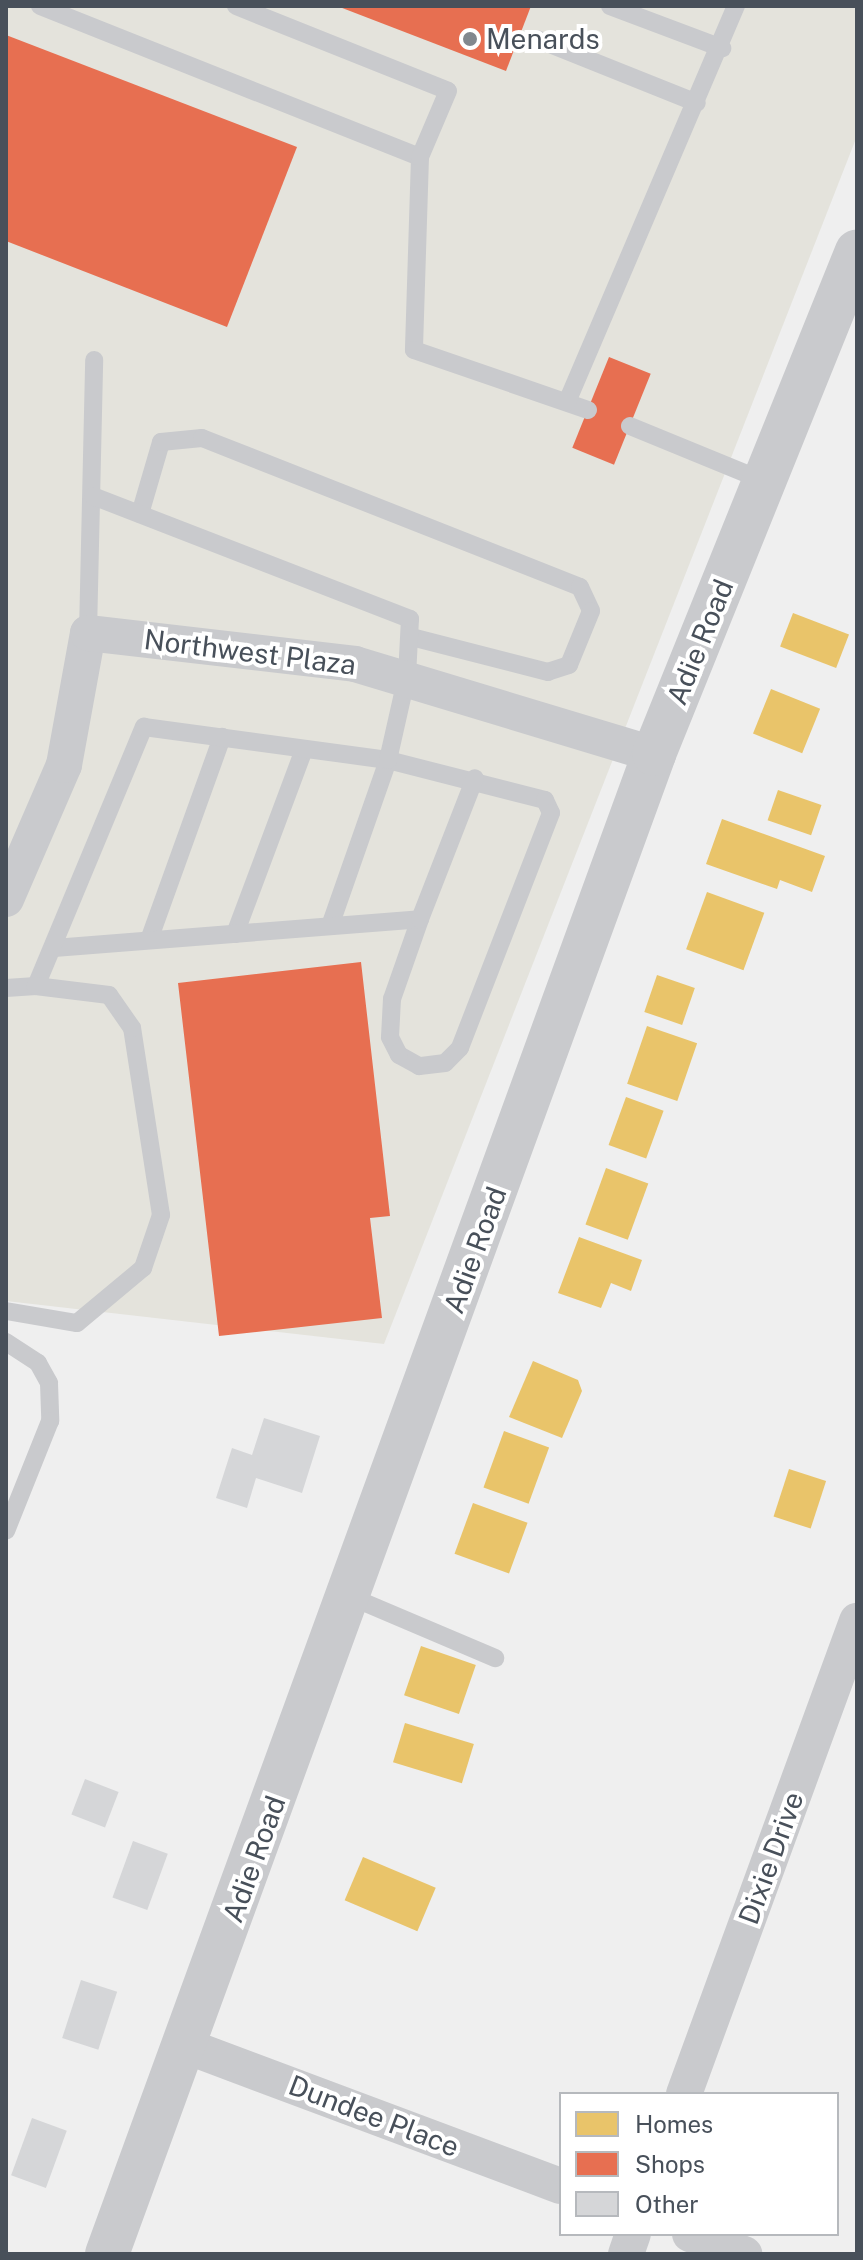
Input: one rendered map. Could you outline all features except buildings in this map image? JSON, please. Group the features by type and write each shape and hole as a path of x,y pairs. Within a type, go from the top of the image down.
{"street":[{"name":"Adie Road","path":"107,2254 186,2046 654,754 857,251"},
{"name":"Northwest Plaza","path":"88,633 308,655 407,676 654,754"},
{"path":"10,883 64,765 88,633"},
{"name":"Dixie Drive","path":"685,2092 857,1621"},
{"name":"Dundee Place","path":"186,2046 559,2185"},
{"path":"695,2236 744,2254"}],"lane":[{"path":"40,6 420,157"},
{"path":"236,6 448,91 420,157 414,350 588,410"},
{"path":"610,6 722,48"},
{"path":"567,402 722,48 736,6"},
{"path":"537,39 697,103"},
{"path":"88,633 94,360"},
{"path":"630,426 765,481"},
{"path":"140,514 161,442 202,438 580,587 591,611 569,665 548,672 412,637"},
{"path":"93,496 410,619 412,637 407,676 388,760 330,926"},
{"path":"36,986 144,727 388,760 475,778 545,800 551,813 460,1048 445,1063 419,1066 399,1055 390,1037 392,999 475,778"},
{"path":"149,940 222,737"},
{"path":"235,934 304,749"},
{"path":"54,948 420,919"},
{"path":"6,988 36,986 109,995 132,1028 161,1215 143,1268 77,1323 6,1311"},
{"path":"6,1342 38,1363 49,1383 50,1421 6,1531"},
{"path":"349,1596 495,1658"}],"shaded area":[{"path":"6,6 857,6 857,136 384,1344 6,1301"}],"place":[{"name":"Menards","path":"470,39"}]}
